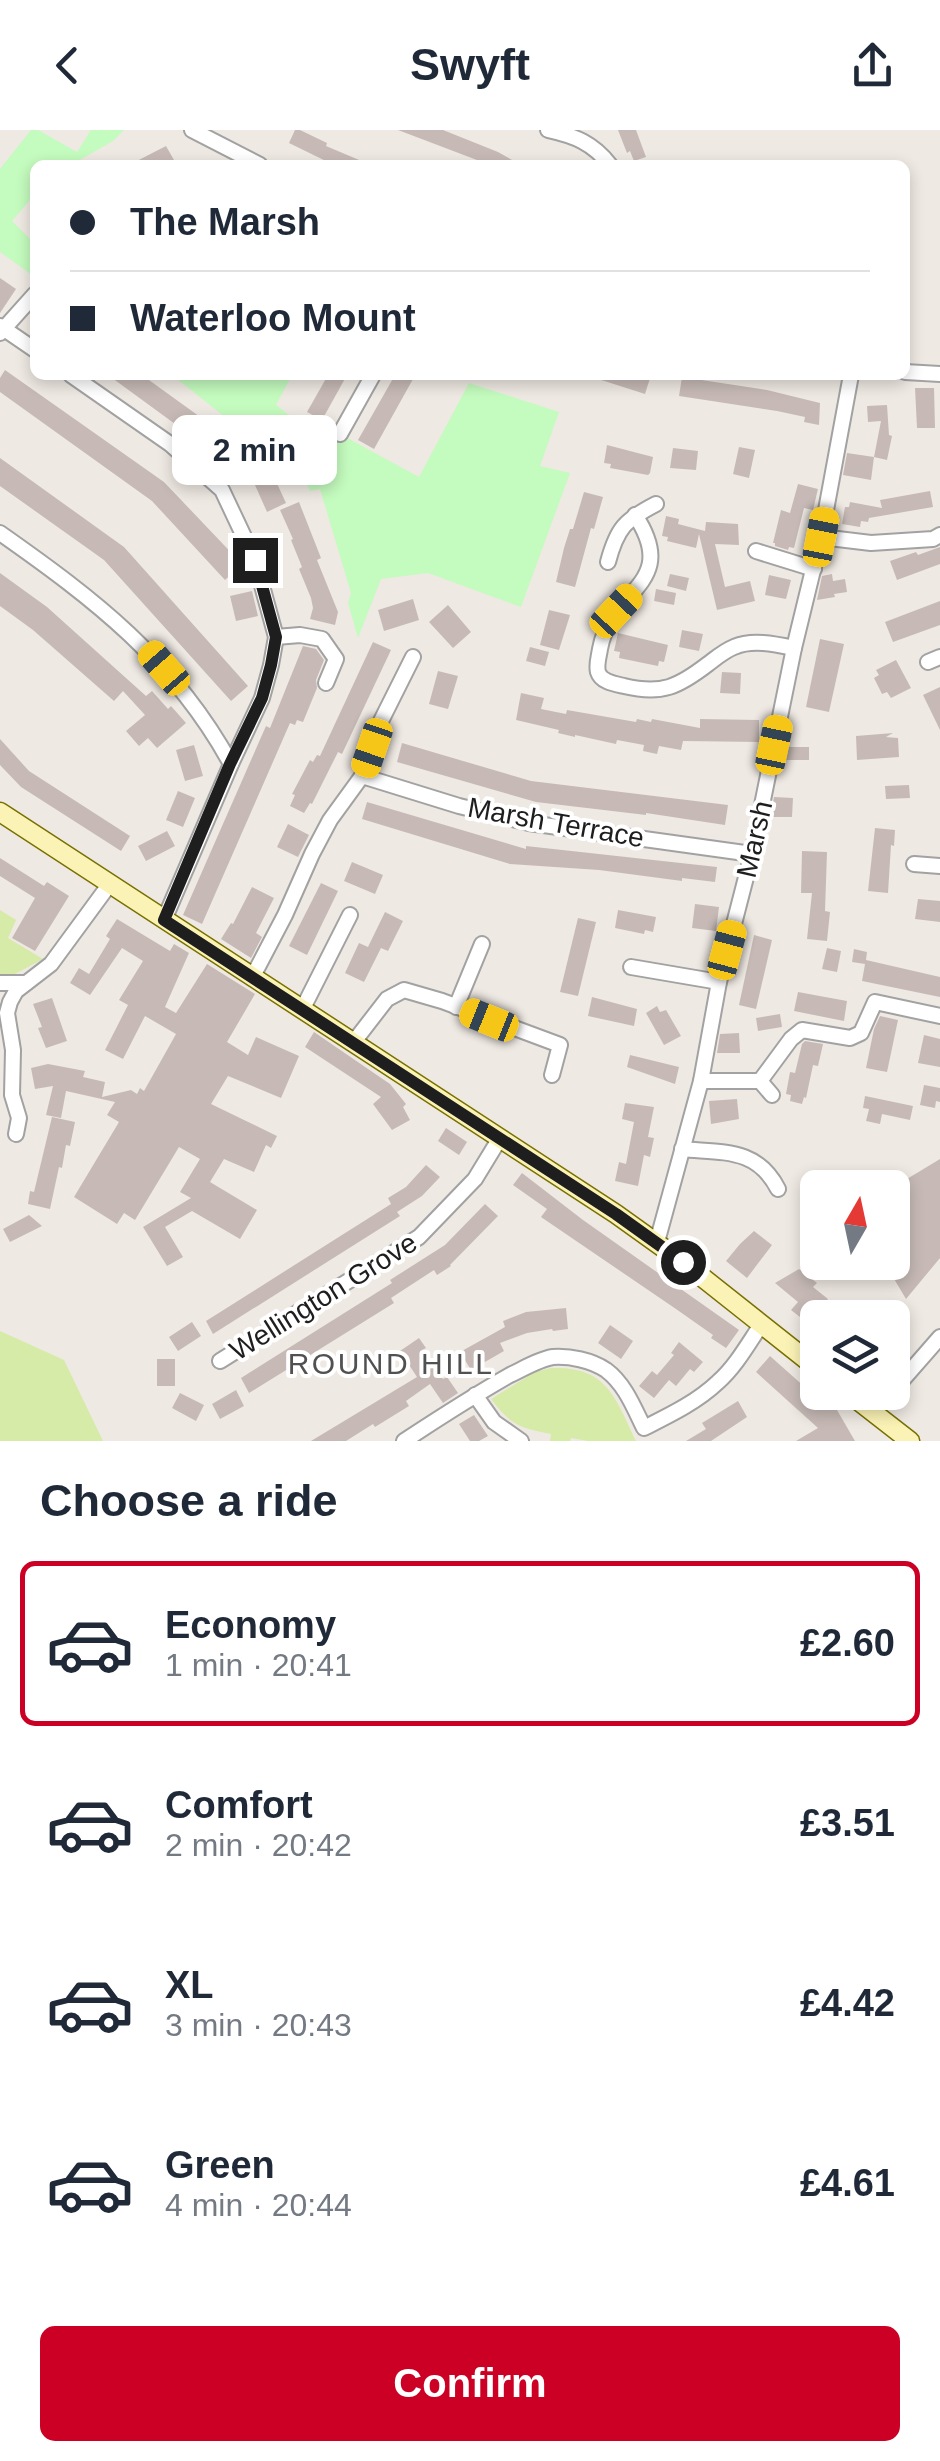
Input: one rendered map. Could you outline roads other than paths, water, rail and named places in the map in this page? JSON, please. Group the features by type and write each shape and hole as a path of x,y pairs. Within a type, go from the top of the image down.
{"main road":[{"path":"0,812 657,1242 800,1355"},
{"path":"869,1410 910,1441"}],"street":[{"path":"192,130 250,160"},
{"path":"548,130 568,134 597,148 606,160"},
{"path":"232,160 240,155"},
{"path":"30,299 1,329 30,347"},
{"path":"910,372 940,374"},
{"path":"77,380 170,444 222,490 255,560 276,637 262,698 164,920"},
{"path":"340,434 370,380"},
{"name":"Marsh","path":"657,1242 701,1081 719,982 752,854 821,537 851,380"},
{"path":"608,562 617,532 635,515 656,504"},
{"path":"635,515 649,540 652,561 640,584 606,627 598,664 600,677 641,690 664,689 688,680 736,646 761,643 794,648"},
{"path":"0,533 93,600 147,649 201,715 230,764"},
{"path":"821,537 872,543 933,539 940,535"},
{"path":"756,551 814,569"},
{"path":"276,637 300,635 322,639 336,659 326,684"},
{"path":"252,978 330,820 362,776 381,720 413,658"},
{"name":"Marsh Terrace","path":"362,776 528,823 752,854"},
{"path":"914,864 940,866"},
{"path":"16,1134 19,1118 6,1096 13,1050 7,1013 16,992 51,964 109,884"},
{"path":"302,1010 350,915"},
{"path":"456,1007 482,944"},
{"path":"631,967 719,982"},
{"path":"0,983 26,983"},
{"path":"354,1043 387,998 404,990 560,1045 552,1075"},
{"path":"760,1081 791,1038 802,1030 850,1038 861,1033 875,1002 940,1016"},
{"path":"701,1081 760,1081 772,1095"},
{"name":"Wellington Grove","path":"220,1361 418,1237 475,1180 500,1138"},
{"path":"682,1148 750,1159 761,1164 778,1190"},
{"path":"404,1441 475,1394 550,1357 580,1359 604,1369 632,1403 646,1435 719,1382 761,1324"},
{"path":"910,1371 940,1337"},
{"path":"475,1394 494,1422 521,1441"},
{"path":"874,1414 877,1410"}],"district":[{"name":"ROUND HILL","path":"391,1364"}]}
